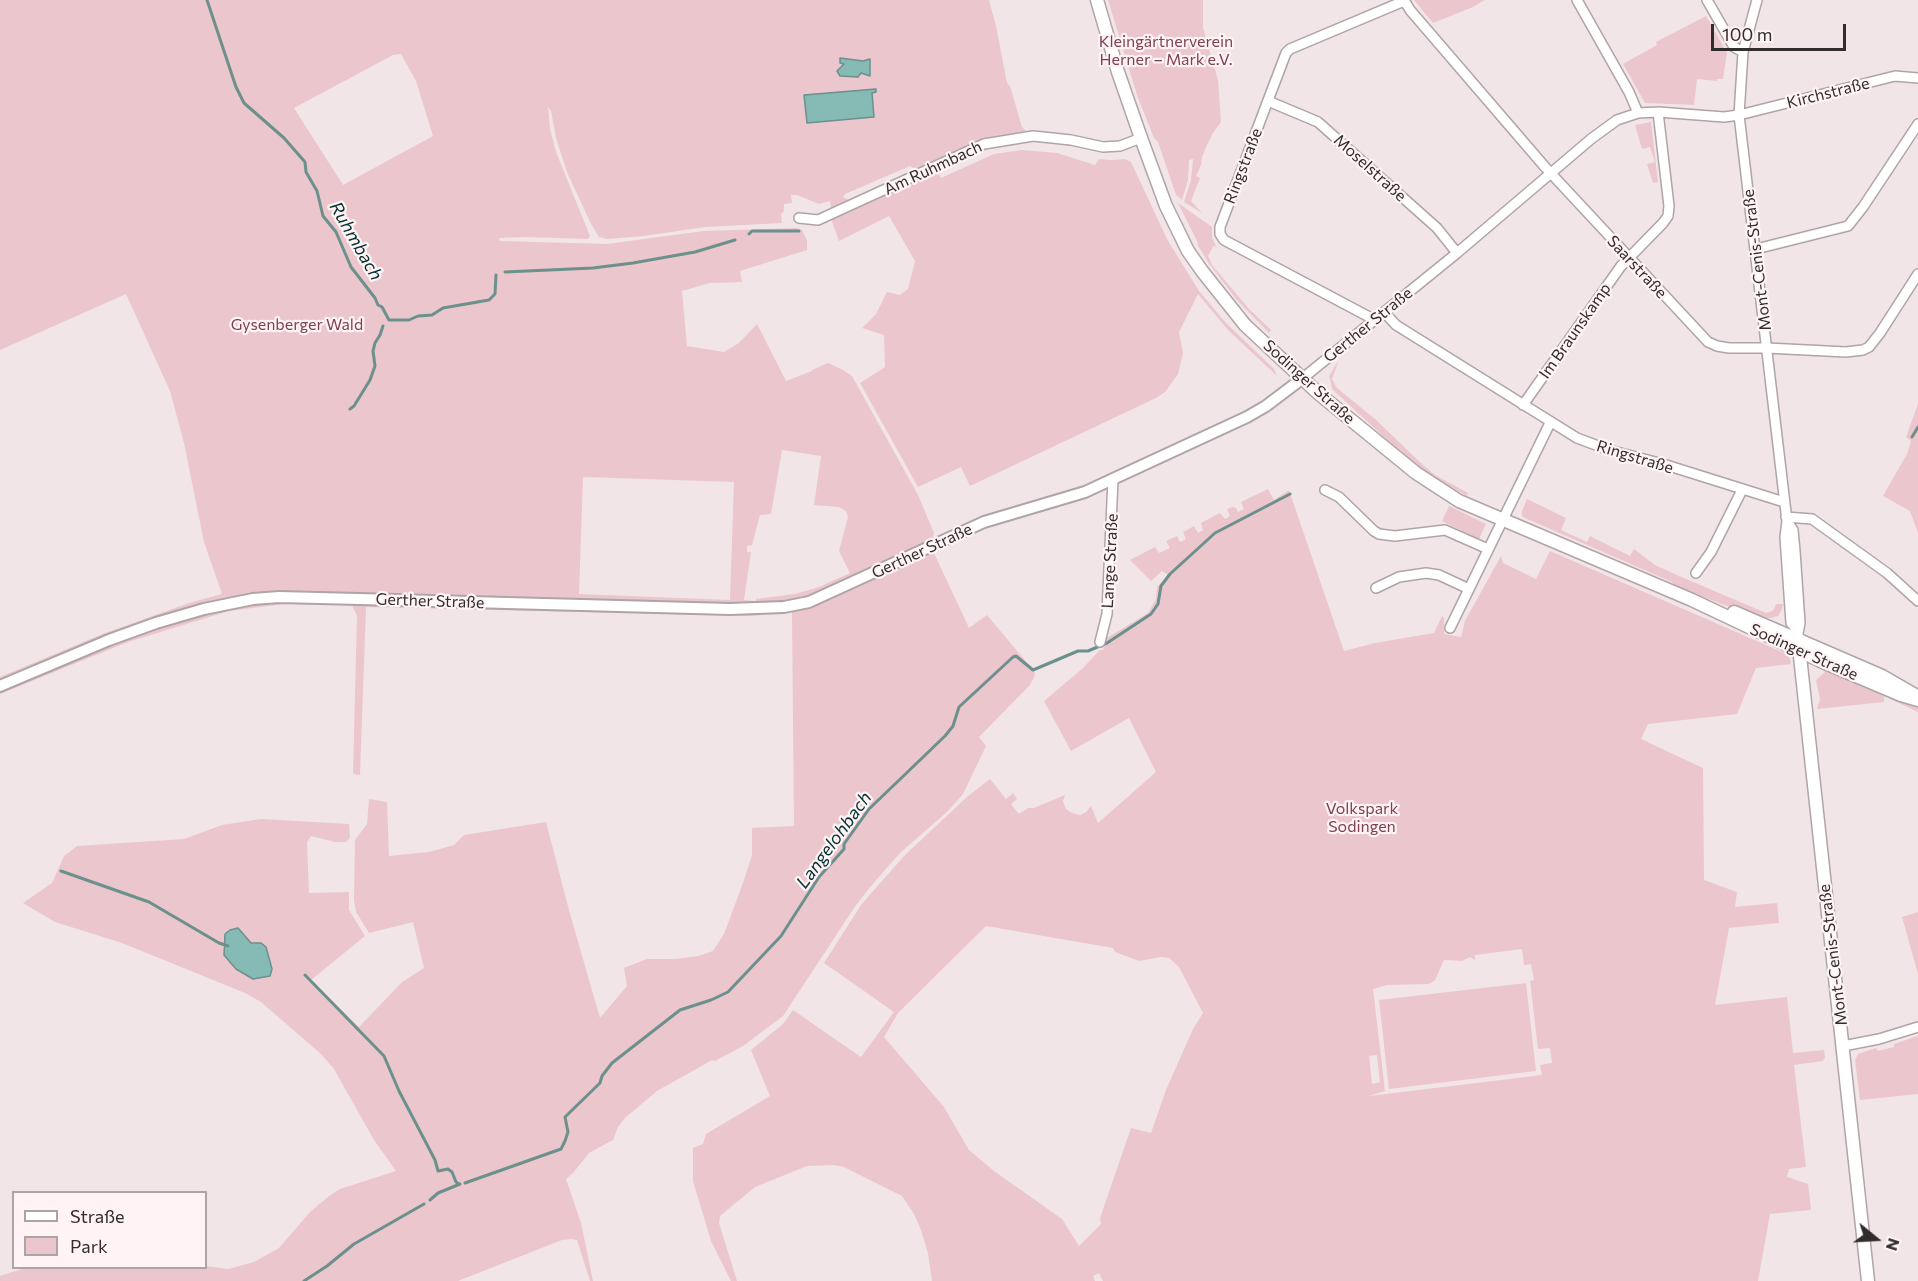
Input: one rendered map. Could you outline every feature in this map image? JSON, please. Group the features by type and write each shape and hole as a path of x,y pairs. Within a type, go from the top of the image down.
{"main road":[{"name":"Sodinger Straße","path":"1097,0 1118,72 1141,138 1166,206 1188,251 1245,325 1303,378 1416,473 1459,501 1692,600 1801,652 1900,695 1918,699"},
{"name":"Sodinger Straße","path":"1692,600 1718,606 1798,634 1882,675 1918,699"},
{"name":"Mont-Cenis-Straße","path":"1798,634 1868,1281"}],"street":[{"path":"1577,0 1629,92 1638,113"},
{"path":"1707,0 1734,47 1743,52"},
{"name":"Mont-Cenis-Straße","path":"1757,0 1743,52 1739,116 1784,502 1787,519 1793,530 1800,623 1798,634"},
{"name":"Ringstraße","path":"1375,320 1224,240 1220,234 1220,226 1286,53 1290,49 1404,1"},
{"name":"Saarstraße","path":"1404,1 1550,173 1708,342 1729,348 1846,352 1863,350 1869,347 1880,333 1918,274"},
{"name":"Kirchstraße","path":"1739,116 1895,76 1918,78"},
{"name":"Moselstraße","path":"1268,101 1318,122 1437,228 1457,254"},
{"name":"Gerther Straße","path":"0,686 109,640 156,623 228,603 253,599 359,598 730,609 784,607 809,602 984,522 1067,498 1113,479 1266,406 1457,254 1550,173 1617,120 1638,113 1658,112 1739,116"},
{"name":"Im Braunskamp","path":"1523,405 1628,258 1663,223 1669,212 1658,112"},
{"path":"1756,249 1848,226 1918,124"},
{"name":"Am Ruhmbach","path":"799,218 818,220 984,144 1033,136 1071,140 1103,147 1124,145 1141,138"},
{"name":"Ringstraße","path":"1384,312 1396,325 1577,438 1609,450 1663,464 1784,502"},
{"path":"1450,628 1550,423"},
{"name":"Lange Straße","path":"1100,642 1107,614 1113,479"},
{"path":"1325,490 1339,497 1379,534 1395,536 1445,530 1488,549"},
{"path":"1696,573 1712,552 1742,490"},
{"path":"1787,519 1812,519 1887,573 1918,601"},
{"path":"1376,588 1399,577 1426,573 1439,575 1469,589"},
{"path":"1843,1046 1879,1039 1918,1027"}],"green space":[{"name":"Gysenberger Wald","path":"0,0 989,0 1007,83 1010,86 1022,127 1028,133 989,139 917,170 910,166 845,194 843,197 849,200 831,208 830,201 819,204 797,195 791,195 792,203 784,204 784,211 781,214 782,223 705,227 607,239 599,237 591,224 567,172 548,107 550,129 556,152 590,236 588,239 499,238 500,241 607,244 704,231 797,228 802,230 807,240 807,250 740,271 742,282 710,283 682,291 687,346 724,352 739,343 757,324 786,381 828,363 852,376 918,495 934,533 932,539 854,577 857,586 933,551 969,628 987,615 1035,675 1030,685 979,737 986,746 963,794 948,811 900,853 871,886 783,1016 743,1046 715,1061 712,1060 657,1091 625,1118 618,1127 613,1140 589,1153 566,1179 581,1223 593,1281 590,1281 577,1240 571,1239 562,1240 458,1281 0,1281 0,1276 22,1269 207,1269 207,1266 228,1269 254,1262 279,1248 310,1212 329,1196 340,1189 396,1171 374,1140 334,1069 321,1054 261,1002 245,993 122,943 55,922 23,903 52,883 64,856 77,846 184,839 222,825 261,819 349,824 350,838 346,842 335,842 311,836 307,842 309,893 349,892 349,910 365,936 311,980 359,1027 402,982 424,968 413,922 369,933 356,912 354,900 355,840 367,824 369,799 387,802 389,856 429,852 454,845 464,835 546,822 600,1018 627,986 624,968 647,959 676,959 713,951 724,934 752,855 752,828 794,826 792,612 752,616 366,607 360,775 353,774 357,616 352,605 284,604 229,611 128,642 0,694 0,677 105,633 189,603 222,594 204,542 184,443 170,391 126,294 0,350","holes":["401,54 416,81 433,136 343,185 294,108 393,55","782,450 821,456 814,505 839,507 846,511 848,517 839,551 850,573 819,587 795,594 756,599 756,601 744,600 751,552 747,552 747,546 752,545 760,515 771,514","583,477 734,482 730,600 579,594","226,941 251,943 270,976 254,979 236,969 223,947"]},
{"name":"Kleingärtnerverein Herner – Mark e.V.","path":"1108,0 1203,0 1203,28 1218,80 1221,122 1206,147 1196,176 1200,178 1191,201 1202,213 1184,202 1191,180 1193,159 1189,160 1188,180 1182,200 1176,195 1158,142 1154,138 1137,95"},
{"path":"1414,0 1485,0 1433,23"},
{"path":"1706,16 1727,53 1723,79 1717,79 1717,81 1697,79 1694,105 1645,103 1623,64 1657,45 1656,42"},
{"path":"1651,122 1658,182 1653,183 1647,164 1655,162 1650,147 1642,149 1635,125"},
{"path":"1022,150 1057,153 1095,165 1099,159 1125,159 1131,162 1167,239 1199,291 1226,323 1274,369 1277,376 1228,330 1198,294 1179,332 1183,353 1178,374 1165,392 970,486 961,467 918,487 860,383 885,367 884,335 862,328 876,314 887,292 900,295 908,289 915,261 889,216 839,241 831,219 936,170 941,178 994,154"},
{"path":"1178,203 1212,227 1212,238 1217,248 1214,245 1208,256 1212,265 1249,309 1271,330 1269,333 1236,299 1208,262"},
{"path":"1339,360 1332,379 1337,388 1375,419 1435,475 1468,493 1467,496 1428,474 1408,459 1332,389 1329,376"},
{"path":"1918,404 1918,533 1910,511 1883,496 1907,454 1911,441 1906,437"},
{"name":"Volkspark Sodingen","path":"1268,489 1274,500 1289,490 1344,651 1434,633 1442,616 1444,634 1461,637 1465,621 1501,556 1503,563 1536,579 1550,551 1789,655 1791,664 1756,668 1737,714 1648,724 1641,739 1703,768 1704,880 1737,892 1735,907 1777,903 1779,923 1729,928 1715,1005 1787,997 1793,1053 1824,1050 1823,1061 1794,1065 1806,1167 1789,1169 1787,1177 1808,1184 1811,1210 1770,1214 1758,1281 1103,1281 1099,1273 1093,1276 1095,1281 932,1281 928,1253 921,1230 902,1196 844,1167 834,1165 807,1166 755,1187 720,1216 719,1223 737,1281 731,1281 711,1241 693,1181 693,1148 703,1144 706,1134 770,1096 751,1050 783,1024 793,1010 861,1057 894,1012 824,963 861,905 904,856 967,797 990,779 1006,799 1013,793 1017,799 1011,804 1019,814 1028,808 1034,808 1065,795 1063,801 1066,809 1080,815 1091,806 1098,823 1156,772 1129,718 1071,751 1044,701 1083,668 1100,650 1103,650 1107,638 1148,613 1156,599 1157,587 1168,575 1162,571 1151,581 1130,560 1155,547 1159,553 1170,548 1166,541 1177,536 1180,542 1186,539 1183,532 1194,526 1198,533 1203,530 1201,523 1220,513 1225,519 1230,516 1227,509 1233,507 1238,512 1244,509 1241,502","holes":["986,926 1113,948 1115,952 1139,961 1169,958 1179,967 1203,1013 1193,1029 1166,1090 1151,1133 1131,1128 1100,1218 1101,1224 1079,1246 1062,1219 994,1171 969,1150 944,1107 884,1037 898,1013","1522,949 1524,965 1531,964 1534,980 1530,981 1538,1049 1550,1048 1552,1063 1540,1065 1542,1075 1369,1096 1385,1091 1373,989 1387,985 1429,984 1435,980 1444,960 1462,961 1470,957 1475,960 1475,955","1377,1055 1380,1082 1372,1084 1369,1056"]},
{"path":"1527,499 1566,518 1561,530 1587,542 1590,536 1630,556 1634,549 1655,565 1766,613 1773,611 1776,604 1783,604 1782,609 1778,616 1764,620 1674,586 1672,582 1525,518 1522,516 1522,511"},
{"path":"1449,506 1486,524 1479,539 1442,521"},
{"path":"1825,668 1918,707 1918,712 1884,696 1884,702 1817,709 1820,699 1816,680 1824,673"},
{"path":"1918,912 1918,974 1902,917"},
{"path":"1526,983 1536,1071 1389,1089 1379,1000"},
{"path":"1918,1036 1918,1094 1860,1100 1855,1060 1858,1054 1876,1048 1878,1051 1894,1047 1894,1044"}],"water":[{"path":"840,58 863,61 870,59 870,76 861,73 858,77 840,76 837,71 844,64 840,63"},
{"path":"876,89 876,92 872,93 874,117 807,123 804,95"},
{"path":"238,928 251,943 261,943 266,947 272,969 270,976 253,979 236,969 224,955 225,934"}],"waterway":[{"name":"Ruhmbach","path":"207,0 236,87 244,103 284,138 305,162 306,172 317,191 323,216 336,232 351,267 378,305 382,307 389,320 409,320 418,316 432,315 443,308 489,300 495,294 496,275"},
{"name":"Ruhmbach","path":"749,234 752,231 799,231"},
{"name":"Ruhmbach","path":"505,272 593,268 633,263 695,252 735,240"},
{"path":"350,409 370,380 375,366 373,351 383,326"},
{"path":"1912,437 1918,427"},
{"name":"Langelohbach","path":"465,1183 561,1149 568,1132 565,1117 600,1083 602,1076 612,1063 680,1010 728,992 781,936 819,877 844,849 844,844 869,809 945,736 953,726 959,707 1013,657 1016,656 1033,670 1078,651 1088,651 1107,643 1151,614 1158,604 1161,586 1170,574 1215,533 1290,494"},
{"path":"61,871 149,902 228,946"},
{"path":"305,975 384,1056 399,1091 435,1160 438,1171 448,1169 459,1184"},
{"name":"Langelohbach","path":"430,1200 438,1193 460,1184"},
{"name":"Langelohbach","path":"304,1281 354,1244 424,1204"}]}
